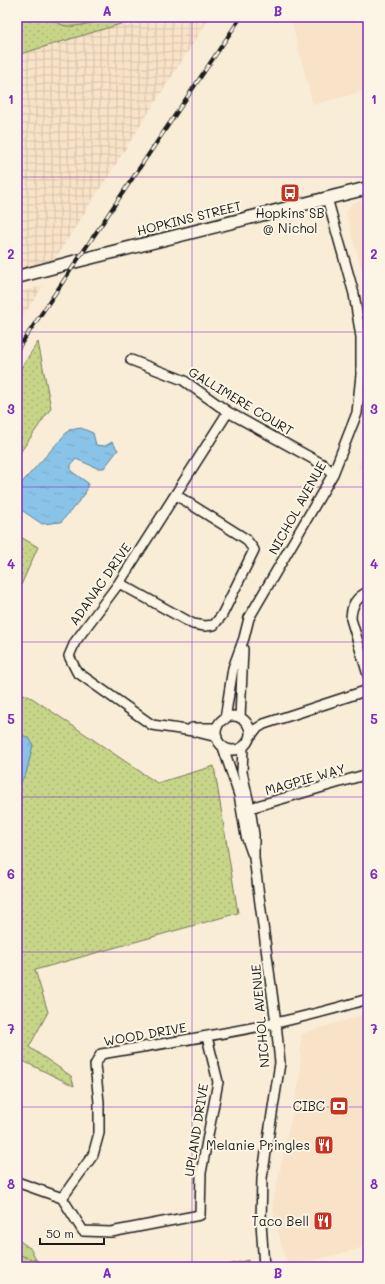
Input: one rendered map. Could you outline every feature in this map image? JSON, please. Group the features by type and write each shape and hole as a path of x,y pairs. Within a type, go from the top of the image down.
{"main road":[{"name":"HOPKINS STREET","path":"17,277 77,260 368,188"}],"street":[{"name":"NICHOL AVENUE","path":"225,719 233,668 244,638 249,618 333,474 356,413 361,375 362,337 354,294 327,198"},
{"name":"GALLIMERE COURT","path":"131,360 183,380 228,412 324,464 333,474"},
{"name":"ADANAC DRIVE","path":"217,737 193,731 152,725 77,672 69,656 75,642 119,583 228,412"},
{"path":"119,583 192,624 205,626 214,625 222,615 254,550 246,539 176,495"},
{"path":"368,592 357,600 352,608 351,619 368,675"},
{"name":"NICHOL AVENUE","path":"242,720 244,638"},
{"path":"264,724 232,717 222,721 217,728 217,737 223,747 233,750 243,747 256,729 264,724 368,690"},
{"path":"242,720 249,728 249,738"},
{"name":"ADANAC DRIVE","path":"179,730 194,728 217,728"},
{"name":"NICHOL AVENUE","path":"223,747 239,795 246,836 254,858"},
{"name":"NICHOL AVENUE","path":"243,747 242,772 254,835 254,858 280,1063 262,1178 261,1222 264,1267"},
{"name":"MAGPIE WAY","path":"250,808 368,774"},
{"name":"WOOD DRIVE","path":"62,1198 92,1155 99,1133 100,1102 95,1065 101,1054 207,1037 276,1023 368,999"},
{"name":"UPLAND DRIVE","path":"62,1198 83,1231 111,1232 200,1215 201,1173 218,1082 207,1037"},
{"path":"17,1182 62,1198"}],"shaded area":[{"path":"144,17 210,17 53,262 17,272 17,55"},
{"path":"290,17 368,17 368,90 313,105"},
{"path":"368,199 368,293 346,213 352,203"},
{"path":"44,285 17,325 17,293"},
{"path":"368,439 368,467 357,470"},
{"path":"368,1013 368,1246 287,1267 272,1206 300,1077 301,1034"}],"green space":[{"path":"17,17 144,17 17,55"},
{"path":"51,17 95,17 96,22 78,26 66,26 56,22"},
{"path":"38,342 51,408 17,457 17,374"},
{"path":"17,535 38,547 17,594"},
{"path":"17,691 32,698 157,783 214,766 238,913 35,970 48,1012 29,1047 71,1076 74,1086 17,1058"},
{"path":"17,1239 31,1249 38,1264 17,1267"},
{"path":"17,1254 38,1261 42,1267 17,1267"},
{"path":"248,1260 249,1267 220,1267"}],"water":[{"path":"81,428 93,433 96,445 105,446 112,442 118,450 104,468 97,468 76,459 71,465 71,471 88,483 85,494 61,522 42,524 17,507 17,488 69,430"},
{"path":"17,732 30,739 33,745 26,774 17,787"}],"railway":[{"path":"17,350 241,17"}],"place":[{"name":"Hopkins SB @ Nichol","path":"290,193"},
{"name":"CIBC","path":"339,1106"},
{"name":"Melanie Pringles","path":"324,1145"},
{"name":"Taco Bell","path":"323,1221"}]}
